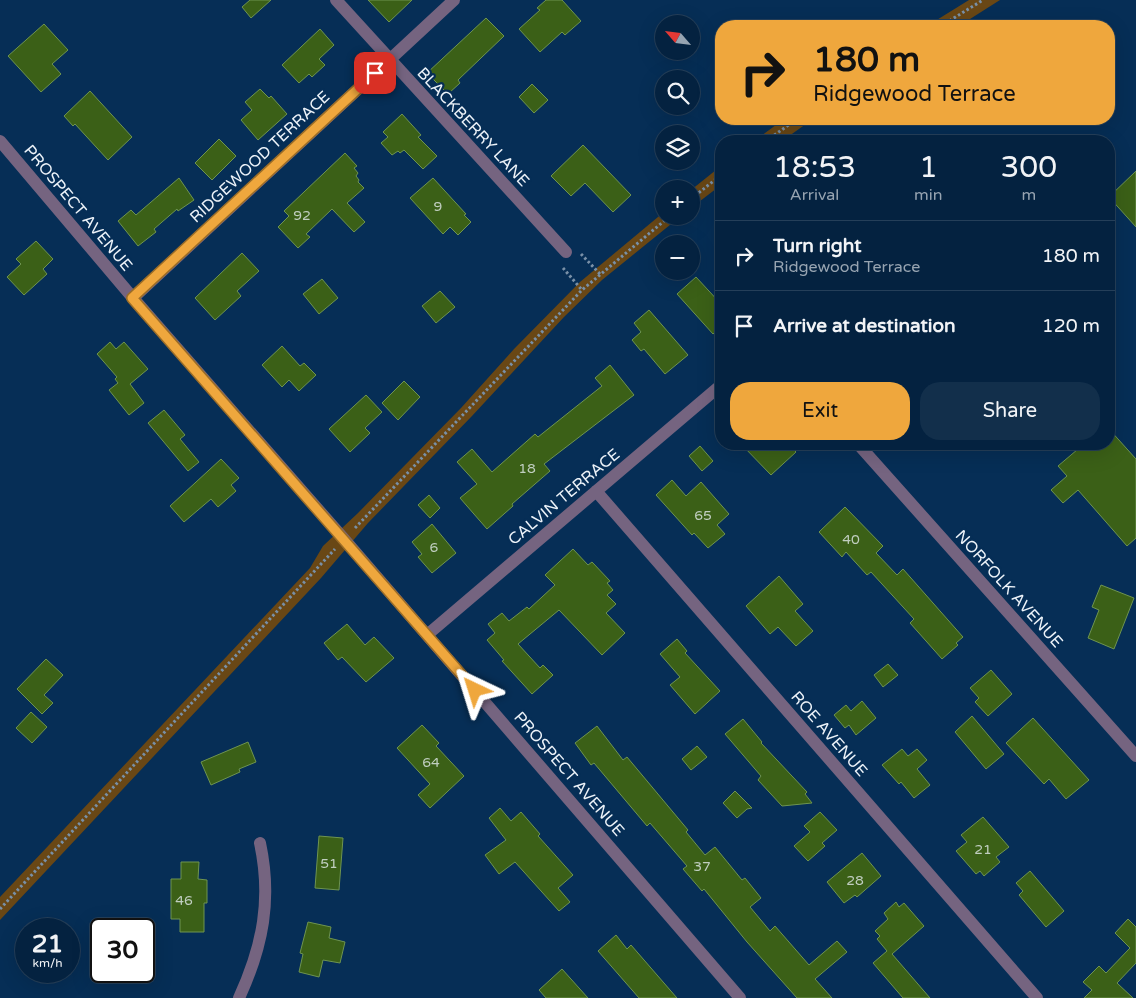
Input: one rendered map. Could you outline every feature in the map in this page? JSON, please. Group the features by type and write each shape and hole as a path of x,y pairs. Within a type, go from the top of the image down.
{"street":[{"name":"BLACKBERRY LANE","path":"336,0 566,252"},
{"name":"RIDGEWOOD TERRACE","path":"132,298 454,0"},
{"name":"PROSPECT AVENUE","path":"0,141 132,298 427,635 740,998"},
{"name":"CALVIN TERRACE","path":"427,635 715,390"},
{"name":"NORFOLK AVENUE","path":"863,450 1136,756"},
{"name":"ROE AVENUE","path":"596,491 1037,998"},
{"path":"239,998 258,952 265,915 265,867 260,843"}],"path":[{"path":"951,20 983,0"},
{"path":"774,135 789,125"},
{"path":"700,192 715,181"},
{"path":"352,531 582,290 659,225"},
{"path":"582,290 561,265 566,252 578,250 600,274"},
{"path":"0,909 333,551"}],"shaded area":[{"path":"969,0 1000,0 968,20 937,20"},
{"path":"776,125 805,125 790,135 762,135"},
{"path":"715,171 715,190 700,201 700,183"},
{"path":"655,220 655,225 670,225 655,235 655,237 602,280 564,317 472,416 368,523 321,578 0,920 0,897 310,568 323,546 461,408 514,349 580,282"}],"building":[{"path":"250,0 271,0 251,18 242,7"},
{"path":"368,0 412,0 389,22"},
{"path":"546,0 562,0 581,21 565,35 562,32 540,52 519,29 540,10 537,8"},
{"path":"486,18 504,36 458,80 460,83 448,94 427,73"},
{"path":"44,24 68,50 52,64 61,74 41,92 8,56"},
{"path":"320,29 334,45 319,59 325,65 312,77 309,74 299,83 282,65"},
{"path":"532,84 548,100 534,113 519,97"},
{"path":"260,89 269,98 271,96 287,114 258,140 241,120 252,110 245,102"},
{"path":"90,91 132,137 108,160 75,124 73,126 64,116"},
{"path":"402,114 421,135 418,137 437,156 423,169 404,150 392,155 381,143 388,137 383,132"},
{"path":"219,139 236,156 212,180 195,163"},
{"path":"583,145 631,195 613,212 585,183 571,196 551,176"},
{"path":"345,153 357,166 354,168 358,173 356,176 359,180 358,182 364,188 347,203 365,222 354,232 332,209 306,234 310,237 298,248 278,227 289,216 284,211"},
{"path":"1136,171 1136,227 1115,204 1115,191"},
{"path":"179,178 194,200 178,211 177,209 154,229 156,232 138,246 118,221 131,210 136,215"},
{"path":"433,178 471,222 458,235 450,227 443,234 410,198"},
{"path":"36,241 53,259 43,269 47,274 24,295 7,277 21,264 16,259"},
{"path":"242,253 259,271 237,291 241,296 215,320 195,298"},
{"path":"322,279 338,298 319,314 303,294"},
{"path":"693,280 699,280 715,298 715,332 713,334 677,294"},
{"path":"440,291 455,307 436,323 422,306"},
{"path":"649,310 688,355 665,374 644,349 641,351 632,340 641,332 634,323"},
{"path":"110,342 116,349 124,342 148,369 130,384 144,403 129,415 109,390 118,383 115,379 117,377 97,354"},
{"path":"282,346 300,366 304,363 316,375 299,391 289,380 282,387 262,365"},
{"path":"610,365 634,395 544,464 550,471 487,529 460,498 477,484 457,462 472,449 492,472 535,434 538,437 602,386 595,378"},
{"path":"404,381 420,397 398,420 382,403"},
{"path":"366,395 382,412 365,428 370,433 350,452 329,429"},
{"path":"164,410 185,435 180,439 199,462 188,471 148,423"},
{"path":"1115,436 1136,459 1136,538 1127,546 1078,490 1063,503 1051,490 1067,476 1058,466 1077,450 1115,450"},
{"path":"700,446 713,461 702,471 689,456"},
{"path":"747,450 794,450 796,452 771,475"},
{"path":"221,459 239,478 231,485 236,491 218,507 211,499 184,522 170,506"},
{"path":"672,480 686,496 701,482 729,514 717,525 725,534 708,548 694,533 692,535 656,495"},
{"path":"429,495 440,508 430,518 418,505"},
{"path":"845,507 883,546 876,553 897,575 903,569 963,637 956,643 958,645 942,659 910,623 914,619 871,572 867,575 846,552 842,557 819,532"},
{"path":"432,524 456,553 432,573 418,557 422,554 412,542"},
{"path":"573,549 588,565 592,562 610,581 607,583 613,590 607,595 616,604 606,613 625,633 602,655 559,610 518,644 540,668 543,665 553,675 532,694 502,661 504,660 487,640 495,633 488,624 502,613 509,621 527,607 529,609 555,585 545,575"},
{"path":"779,576 803,604 795,611 813,631 796,646 778,627 770,634 746,606"},
{"path":"1101,585 1134,598 1114,649 1088,638 1099,610 1092,607"},
{"path":"347,624 365,645 374,637 394,658 366,682 342,657 338,660 324,643"},
{"path":"677,639 687,651 685,653 720,691 695,714 670,685 680,677 660,654"},
{"path":"46,659 63,675 44,695 53,703 42,714 17,689"},
{"path":"888,664 898,675 883,687 874,675"},
{"path":"991,670 1012,694 988,716 975,702 979,698 970,688"},
{"path":"862,701 876,718 856,735 849,725 845,728 834,715 846,705 851,711"},
{"path":"31,712 47,727 32,743 16,728"},
{"path":"972,716 1004,754 986,769 955,732"},
{"path":"1033,718 1089,780 1066,799 1049,779 1044,784 1006,743"},
{"path":"743,719 761,743 807,792 805,794 812,803 782,806 758,780 761,776 725,734"},
{"path":"422,725 439,743 436,746 464,776 430,808 418,795 430,784 397,748"},
{"path":"597,726 623,760 627,757 688,830 686,832 705,855 715,847 742,880 745,878 761,898 750,907 770,931 775,926 809,965 837,941 847,952 815,979 832,998 797,998 747,942 704,889 702,891 683,869 687,866 650,823 647,826 594,763 591,765 575,743"},
{"path":"248,742 256,762 239,769 240,772 211,785 201,762"},
{"path":"697,746 707,757 691,770 682,759"},
{"path":"902,749 908,756 917,749 927,760 917,769 930,785 914,798 901,782 899,784 882,765"},
{"path":"735,791 752,808 747,809 737,818 723,803"},
{"path":"500,808 511,821 521,812 540,834 538,836 573,875 558,888 570,902 559,911 515,862 499,874 485,855 506,840 489,818"},
{"path":"820,812 837,830 822,843 825,846 808,861 794,846 810,832 804,826"},
{"path":"983,817 1009,847 996,857 1000,862 984,876 980,871 976,874 956,851 967,842 961,835"},
{"path":"319,836 343,838 339,890 315,888"},
{"path":"862,853 881,876 857,897 855,895 844,903 827,882"},
{"path":"181,862 199,862 198,879 207,880 207,903 204,903 204,932 180,932 180,919 171,919 171,879 181,879"},
{"path":"1030,871 1064,911 1046,927 1019,895 1023,891 1016,883"},
{"path":"896,902 899,907 904,903 924,926 892,954 930,998 903,998 873,963 887,951 877,939 880,936 875,931 888,919 884,913"},
{"path":"1128,919 1136,927 1136,963 1117,983 1133,998 1084,998 1092,990 1083,982 1099,966 1106,973 1130,948 1115,933"},
{"path":"308,922 331,927 329,938 345,942 340,963 323,960 319,977 299,972 303,954 300,953"},
{"path":"616,935 627,949 631,945 677,998 639,998 598,951"},
{"path":"562,969 588,998 546,998 539,990"}],"route":[{"path":"375,73 132,298 475,690"}]}
